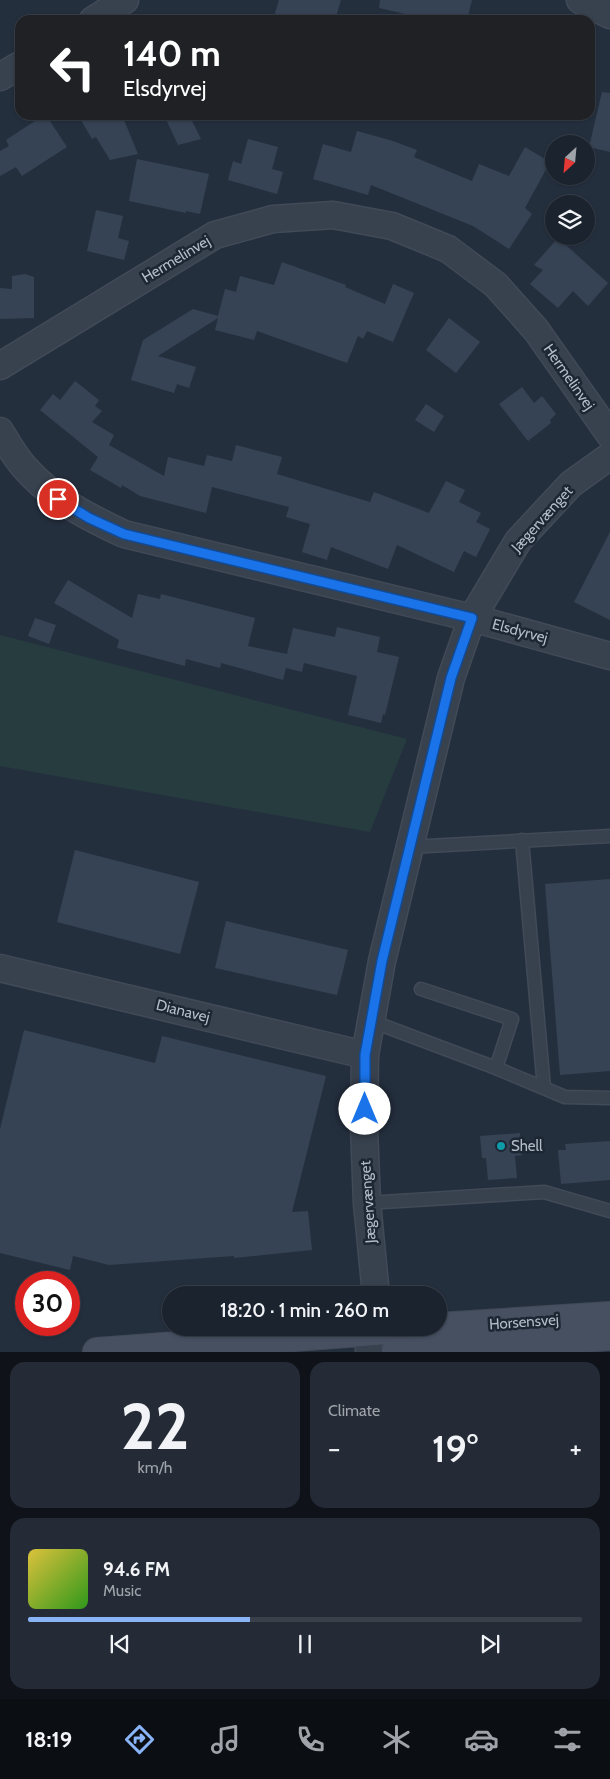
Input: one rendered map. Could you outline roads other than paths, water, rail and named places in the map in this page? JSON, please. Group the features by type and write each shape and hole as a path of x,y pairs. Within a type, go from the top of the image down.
{"main road":[{"name":"Horsensvej","path":"447,1326 610,1316"},
{"path":"97,1352 365,1341 384,1336"},
{"path":"396,1352 610,1336"}],"street":[{"path":"100,15 125,0"},
{"path":"580,0 610,15"},
{"path":"0,77 15,68"},
{"name":"Hermelinvej","path":"0,366 215,235 273,219 333,215 392,226 448,249 496,285 536,330 610,435"},
{"name":"Elsdyrvej","path":"0,431 26,469 58,499 89,518 124,534 472,618 610,656"},
{"name":"Jægervænget","path":"375,1286 367,1203 364,1128 365,1055 382,961 451,678 472,618 518,541 572,484 610,456"},
{"name":"Dianavej","path":"0,969 365,1055"}],"lane":[{"path":"410,847 610,836"},
{"path":"522,840 544,1088"},
{"path":"421,989 512,1019 496,1068"},
{"path":"371,1021 496,1068 565,1097 610,1098"},
{"path":"367,1203 544,1192 610,1211"}],"place":[{"name":"Shell","path":"501,1146"}]}
